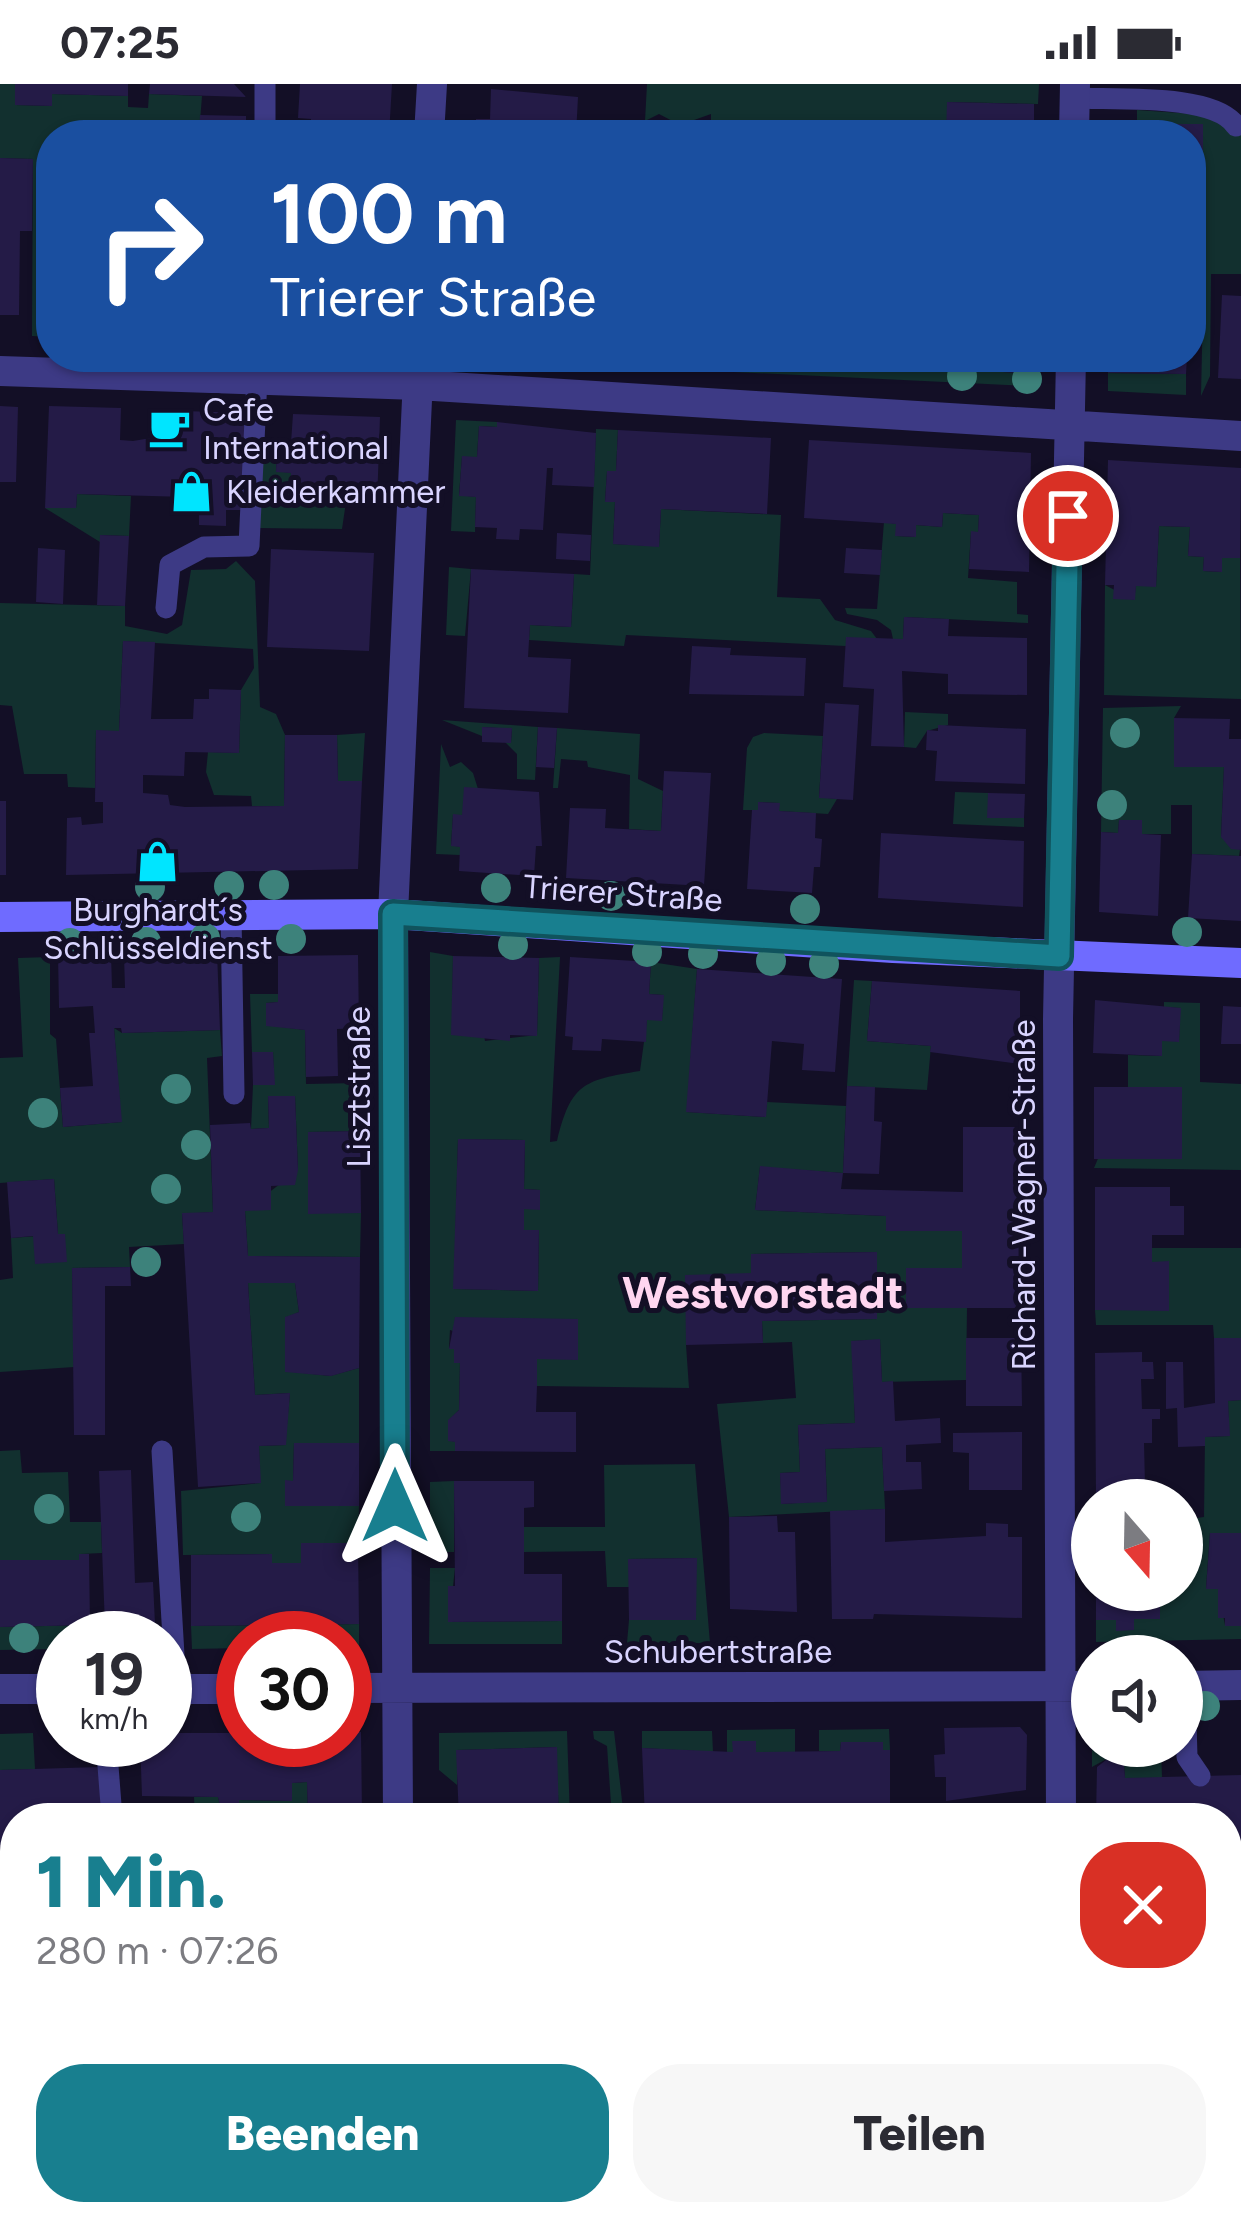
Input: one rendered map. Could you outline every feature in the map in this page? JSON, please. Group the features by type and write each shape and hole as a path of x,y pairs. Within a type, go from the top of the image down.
{"street":[{"path":"430,120 432,84"},
{"path":"0,371 36,371"},
{"name":"Lisztstraße","path":"398,1803 393,914 418,372"},
{"path":"430,372 1241,436"},
{"name":"Richard-Wagner-Straße","path":"1061,1803 1059,956 1071,372"},
{"name":"Trierer Straße","path":"0,917 393,914 1241,963"},
{"path":"1203,1686 1241,1685"},
{"name":"Schubertstraße","path":"372,1688 1071,1686"},
{"path":"0,1689 36,1689"}],"lane":[{"path":"265,84 265,120"},
{"path":"1075,91 1203,105 1230,116 1236,126"},
{"path":"166,608 170,565 204,547 249,546 258,372"},
{"path":"231,914 234,1094"},
{"path":"162,1450 168,1611"},
{"path":"108,1767 111,1803"}],"green space":[{"path":"0,84 15,84 16,105 51,106 52,94 128,96 128,107 148,108 149,94 202,96 200,120 36,120 36,336 32,336 33,159 0,158"},
{"path":"647,84 1039,84 1038,104 948,102 947,120 711,120 711,114 670,120 659,114 645,120"},
{"path":"1137,110 1208,115 1241,131 1241,274 1211,274 1210,376 1201,396 1202,372 1206,372 1206,120 1137,120"},
{"path":"734,372 1004,372 1032,374 1031,386"},
{"path":"1108,373 1186,374 1186,395 1108,391"},
{"path":"456,420 497,422 497,427 479,426 477,457 462,457 459,495 476,497 475,532 451,531"},
{"path":"596,429 618,430 616,471 607,472 605,501 615,502 613,544 659,546 661,509 781,515 777,597 820,599 835,620 871,631 877,639 845,646 626,635 624,646 529,640 530,625 571,627 574,574 590,575"},
{"path":"263,442 277,443 276,471 291,473 290,500 346,502 342,529 257,528"},
{"path":"77,494 131,496 129,536 101,535 100,542 45,508 76,508"},
{"path":"943,513 979,515 978,532 971,532 968,578 1017,582 1017,614 1028,615 1028,623 904,617 903,639 893,639 891,630 877,620 847,614 845,608 877,609 884,522 896,524 896,536 915,537 916,525 942,527"},
{"path":"1159,526 1190,527 1188,556 1204,557 1203,571 1221,572 1222,558 1240,558 1241,699 1104,695 1105,585 1134,600 1136,586 1156,586"},
{"path":"236,561 255,581 260,707 276,714 285,735 284,806 252,806 251,796 214,795 206,772 208,752 239,753 241,690 254,668 253,649 123,641 119,731 96,731 95,788 68,787 67,774 24,774 12,706 0,705 0,603 125,606 125,626 167,634 182,625 191,570 226,569"},
{"path":"449,567 471,569 465,636 446,635"},
{"path":"1181,706 1174,718 1174,766 1224,767 1221,836 1240,850 1239,856 1192,854 1192,805 1171,805 1171,834 1142,834 1141,820 1119,820 1118,833 1101,832 1103,708"},
{"path":"905,712 948,714 948,725 927,731 916,748 904,747"},
{"path":"442,720 538,727 535,780 517,779 517,754 505,742 511,742 512,729 483,727 482,736"},
{"path":"557,728 640,734 638,779 663,791 661,831 629,829 630,775 588,767 587,761 561,759 558,788 553,788"},
{"path":"365,733 362,781 338,781 337,735"},
{"path":"764,733 823,736 819,797 837,799 828,814 779,811 779,803 759,802 758,810 743,810 747,748 753,737"},
{"path":"441,744 450,767 461,762 473,773 478,789 462,815 453,815 451,845 460,847 460,855 436,854"},
{"path":"955,792 988,793 988,818 1024,818 1024,827 953,824"},
{"path":"430,952 453,956 452,1034 484,1035 485,1041 537,1035 539,958 560,957 550,1142 557,1141 568,1107 582,1088 640,1071 647,1020 662,1020 663,995 649,994 651,962 697,969 687,1112 765,1117 767,1102 846,1106 843,1173 760,1167 755,1210 886,1216 887,1231 962,1231 962,1268 906,1269 906,1307 967,1308 966,1380 882,1382 880,1340 852,1341 855,1423 798,1425 800,1472 780,1473 782,1504 827,1501 825,1449 882,1447 885,1509 729,1517 717,1404 796,1398 792,1342 763,1343 762,1321 877,1319 876,1252 752,1254 751,1273 686,1345 689,1388 537,1386 537,1359 450,1330 449,1348 454,1349 454,1363 460,1363 459,1410 448,1421 448,1440 455,1442 455,1451 430,1451","holes":["458,1139 525,1140 524,1189 540,1190 540,1209 524,1209 524,1230 539,1231 538,1291 454,1289"]},
{"path":"50,957 50,1034 56,1039 63,1127 121,1122 114,1028 122,1033 220,1030 222,1056 207,1058 213,1212 182,1214 184,1244 129,1247 130,1267 72,1268 74,1367 0,1372 0,1280 13,1278 11,1238 65,1234 58,1234 54,1179 0,1183 0,1058 23,1057 18,958"},
{"path":"854,980 872,981 867,1041 931,1046 927,1090 847,1086"},
{"path":"250,994 278,994 278,1002 266,1003 266,1025 305,1030 306,1084 359,1083 360,1131 308,1132 308,1213 361,1213 360,1257 248,1256 245,1211 298,1170 295,1096 268,1097 269,1128 251,1129 253,1085 274,1084 273,1052 252,1052"},
{"path":"1164,1002 1200,1003 1200,1082 1241,1084 1241,1170 1094,1168 1128,1088 1128,1055 1161,1056 1162,1041 1179,1041 1180,1008 1164,1007"},
{"path":"1152,1248 1241,1248 1241,1338 1214,1338 1213,1325 1096,1325 1095,1310 1169,1310 1169,1262 1152,1262"},
{"path":"248,1283 295,1283 299,1312 285,1318 285,1371 330,1376 359,1368 359,1443 294,1443 293,1481 285,1481 286,1506 359,1506 358,1543 302,1543 301,1563 272,1563 271,1554 183,1555 181,1491 260,1483 259,1446 285,1445 290,1393 255,1395"},
{"path":"1241,1400 1241,1533 1210,1533 1206,1588 1218,1589 1225,1625 1241,1626 1241,1639 1096,1635 1096,1620 1116,1620 1117,1630 1134,1619 1160,1619 1160,1611 1203,1611 1205,1437 1229,1436 1228,1401"},
{"path":"20,1450 22,1473 68,1472 70,1522 101,1522 102,1553 80,1554 79,1560 0,1560 0,1451"},
{"path":"695,1464 710,1643 627,1643 629,1620 696,1620 696,1558 629,1559 629,1587 607,1587 605,1551 523,1552 524,1527 605,1527 604,1465"},
{"path":"454,1481 454,1552 430,1552 430,1482"},
{"path":"430,1568 455,1568 449,1622 562,1621 562,1644 429,1644"},
{"path":"36,1626 36,1649 0,1650 0,1627"},
{"path":"192,1626 216,1626 216,1649 192,1649"},
{"path":"795,1729 795,1752 756,1752 755,1741 733,1741 733,1752 727,1752 727,1730"},
{"path":"889,1729 890,1750 883,1750 882,1742 841,1742 840,1751 819,1751 819,1730"},
{"path":"567,1731 569,1803 558,1803 556,1747 457,1750 457,1785 439,1770 439,1733"},
{"path":"593,1731 614,1731 622,1803 611,1803 607,1746 594,1739"},
{"path":"642,1731 712,1731 713,1752 642,1748"},
{"path":"33,1733 35,1769 0,1770 0,1734"},
{"path":"1124,1767 1162,1767 1162,1778 1125,1778"},
{"path":"307,1782 308,1803 239,1803 292,1801 292,1783"},
{"path":"194,1797 218,1797 219,1803 194,1803"}],"building":[{"path":"15,84 128,84 128,96 52,94 52,106 15,105"},
{"path":"150,84 234,84 246,97 149,94"},
{"path":"300,84 392,84 390,120 298,118"},
{"path":"491,89 578,97 577,120 476,120 490,119"},
{"path":"947,102 1034,104 1034,120 946,120"},
{"path":"200,115 246,116 246,120 200,120"},
{"path":"0,158 33,159 32,231 20,231 19,315 0,315"},
{"path":"1222,295 1241,296 1241,379 1218,378"},
{"path":"1108,372 1186,372 1186,374"},
{"path":"0,406 18,407 16,482 0,482"},
{"path":"49,406 121,408 120,440 133,441 151,438 152,410 246,413 242,510 226,510 226,526 199,525 199,509 187,509 188,497 77,494 76,508 45,508"},
{"path":"293,414 380,417 377,504 290,500 291,473 276,472 277,443 291,443"},
{"path":"497,422 596,433 594,487 552,485 553,468 547,468 543,530 520,529 519,540 496,539 497,528 475,527 476,497 459,496 462,456 477,457 479,426 497,427"},
{"path":"618,430 771,438 767,514 661,509 659,547 613,544 615,502 605,502 607,471 616,471"},
{"path":"809,440 1031,453 1029,572 969,569 971,531 978,532 979,515 943,513 942,527 916,525 916,537 895,536 896,524 804,518"},
{"path":"1108,460 1241,468 1240,558 1222,558 1222,572 1203,571 1204,557 1188,556 1190,527 1159,526 1156,587 1136,586 1135,600 1113,599 1114,585 1105,585"},
{"path":"557,533 591,535 590,561 556,559"},
{"path":"100,535 129,536 125,606 97,605"},
{"path":"38,548 65,550 63,604 36,602"},
{"path":"846,548 882,550 880,575 844,573"},
{"path":"271,549 374,553 369,651 267,647"},
{"path":"471,569 574,574 571,627 530,625 528,657 571,659 568,713 464,708"},
{"path":"904,617 949,619 948,636 1027,638 1027,695 948,694 948,674 902,671 904,747 871,746 874,689 843,687 846,637 903,639"},
{"path":"123,641 155,642 151,719 193,719 194,699 209,699 209,689 241,690 239,753 185,752 184,776 143,775 143,793 168,795 170,805 185,807 284,806 285,735 337,735 338,781 362,781 358,869 66,875 67,818 81,817 82,825 103,823 103,802 95,802 96,730 119,731"},
{"path":"692,646 731,648 730,655 806,658 804,696 689,694"},
{"path":"825,703 859,705 853,800 819,798"},
{"path":"1174,718 1230,719 1229,739 1241,739 1241,850 1231,849 1221,837 1224,767 1174,767"},
{"path":"938,725 1026,729 1025,784 935,781 937,751 926,750 927,730 938,731"},
{"path":"482,727 512,728 511,743 482,742"},
{"path":"538,727 557,728 554,768 536,767"},
{"path":"664,771 711,773 704,886 566,878 570,808 606,809 605,828 661,831"},
{"path":"464,787 539,792 542,846 536,846 534,876 459,871 460,847 451,846 453,814 462,815"},
{"path":"988,793 1025,794 1024,818 987,818"},
{"path":"0,801 6,801 6,875 0,875"},
{"path":"758,802 780,803 779,811 816,813 815,838 822,839 812,893 747,889 752,810 758,810"},
{"path":"1119,820 1142,820 1142,834 1161,835 1158,916 1099,912 1101,832 1118,833"},
{"path":"881,833 1024,841 1023,907 878,898"},
{"path":"1192,854 1241,856 1241,921 1188,918"},
{"path":"111,952 112,988 125,988 124,956 217,952 220,1030 122,1033 121,1028 114,1028 122,1122 63,1127 60,1088 93,1086 89,1033 95,1033 93,1006 59,1008 58,954"},
{"path":"358,955 359,1028 337,1029 338,1076 306,1077 305,1030 266,1026 266,1003 278,1002 278,956"},
{"path":"453,956 539,958 537,1036 510,1035 510,1041 451,1035"},
{"path":"570,957 651,962 649,994 664,995 662,1021 647,1020 646,1042 602,1039 601,1051 572,1050 573,1037 565,1036"},
{"path":"697,969 842,979 835,1072 802,1070 804,1044 772,1041 766,1117 686,1112"},
{"path":"872,981 1020,991 1020,1064 930,1052 931,1046 867,1041"},
{"path":"1095,1000 1181,1008 1179,1042 1162,1041 1162,1056 1093,1053"},
{"path":"1223,1006 1241,1007 1241,1044 1221,1044"},
{"path":"252,1052 273,1052 275,1085 253,1085"},
{"path":"847,1086 875,1087 874,1121 882,1122 879,1174 843,1173"},
{"path":"1094,1087 1182,1087 1182,1159 1094,1159"},
{"path":"268,1096 295,1096 298,1170 295,1185 271,1186 271,1210 245,1211 248,1256 360,1257 359,1368 331,1376 285,1372 285,1317 299,1312 295,1283 248,1283 255,1395 290,1393 286,1445 259,1446 261,1483 198,1487 182,1213 213,1212 210,1125 250,1123 251,1129 269,1128"},
{"path":"963,1127 1020,1127 1021,1308 906,1308 906,1268 962,1268 962,1231 886,1231 886,1216 755,1210 760,1166 843,1173 841,1189 963,1192"},
{"path":"360,1131 361,1213 308,1214 308,1132"},
{"path":"458,1139 525,1140 524,1189 540,1190 540,1210 524,1209 524,1230 539,1230 538,1291 453,1289"},
{"path":"54,1179 58,1234 65,1234 67,1262 35,1264 33,1236 11,1238 7,1182"},
{"path":"1095,1187 1170,1187 1170,1206 1184,1206 1184,1235 1152,1235 1152,1262 1169,1261 1169,1311 1095,1310"},
{"path":"877,1252 877,1319 762,1321 763,1343 686,1345 685,1275 751,1273 751,1254"},
{"path":"130,1267 131,1286 105,1286 105,1435 74,1435 72,1268"},
{"path":"455,1317 578,1319 578,1360 537,1359 536,1412 576,1412 576,1452 455,1451 455,1442 448,1441 448,1420 459,1410 460,1363 454,1363 454,1349 449,1349"},
{"path":"966,1338 1021,1338 1022,1406 966,1406"},
{"path":"1214,1338 1241,1338 1241,1400 1228,1401 1230,1436 1205,1437 1205,1446 1178,1447 1177,1408 1166,1409 1166,1362 1183,1362 1184,1408 1215,1403"},
{"path":"880,1339 882,1382 893,1381 895,1421 940,1418 941,1443 906,1445 906,1462 921,1462 922,1489 884,1491 882,1447 825,1449 827,1502 781,1504 780,1473 800,1472 798,1425 855,1423 851,1341"},
{"path":"1142,1352 1142,1362 1153,1362 1154,1379 1141,1379 1142,1409 1160,1409 1160,1419 1152,1419 1152,1443 1144,1443 1145,1479 1096,1479 1095,1353"},
{"path":"1022,1432 1022,1490 969,1490 969,1453 953,1452 953,1433"},
{"path":"294,1443 359,1443 359,1506 285,1506 285,1480 293,1481"},
{"path":"131,1470 135,1583 153,1582 154,1611 104,1611 99,1471"},
{"path":"454,1481 534,1481 534,1507 524,1508 524,1574 562,1574 562,1621 448,1622 448,1586 455,1586"},
{"path":"885,1509 885,1542 986,1536 986,1523 1008,1524 1008,1537 1022,1537 1022,1618 874,1614 873,1619 832,1619 830,1511"},
{"path":"777,1516 778,1532 795,1532 797,1612 730,1609 729,1517"},
{"path":"1210,1533 1241,1533 1241,1626 1225,1626 1225,1618 1218,1618 1218,1589 1206,1589"},
{"path":"301,1543 358,1543 359,1611 216,1611 216,1626 192,1626 191,1555 272,1554 272,1563 301,1563"},
{"path":"79,1554 89,1554 90,1611 36,1611 36,1626 0,1627 0,1560 79,1560"},
{"path":"697,1558 696,1620 629,1620 628,1559"},
{"path":"1096,1611 1160,1611 1160,1619 1134,1619 1134,1630 1116,1631 1116,1620 1096,1620"},
{"path":"1020,1727 1027,1735 1026,1790 946,1801 946,1777 935,1777 934,1755 945,1754 944,1728"},
{"path":"192,1733 216,1733 216,1767 361,1767 362,1803 308,1803 307,1782 292,1783 292,1801 219,1803 218,1797 142,1796 141,1767 192,1767"},
{"path":"732,1741 756,1741 756,1752 840,1751 841,1742 883,1742 883,1750 890,1750 890,1803 644,1803 642,1748 733,1752"},
{"path":"557,1747 559,1803 458,1803 456,1750"},
{"path":"100,1767 101,1803 0,1803 0,1770"},
{"path":"1097,1767 1124,1767 1125,1778 1241,1775 1241,1803 1096,1803"}],"place":[{"name":"Cafe International","path":"169,428"},
{"name":"Kleiderkammer","path":"192,491"},
{"name":"Burghardt´s Schlüsseldienst","path":"158,861"}],"district":[{"name":"Westvorstadt","path":"763,1292"}],"route":[{"path":"395,1506 393,914 1059,956 1068,516"}]}
